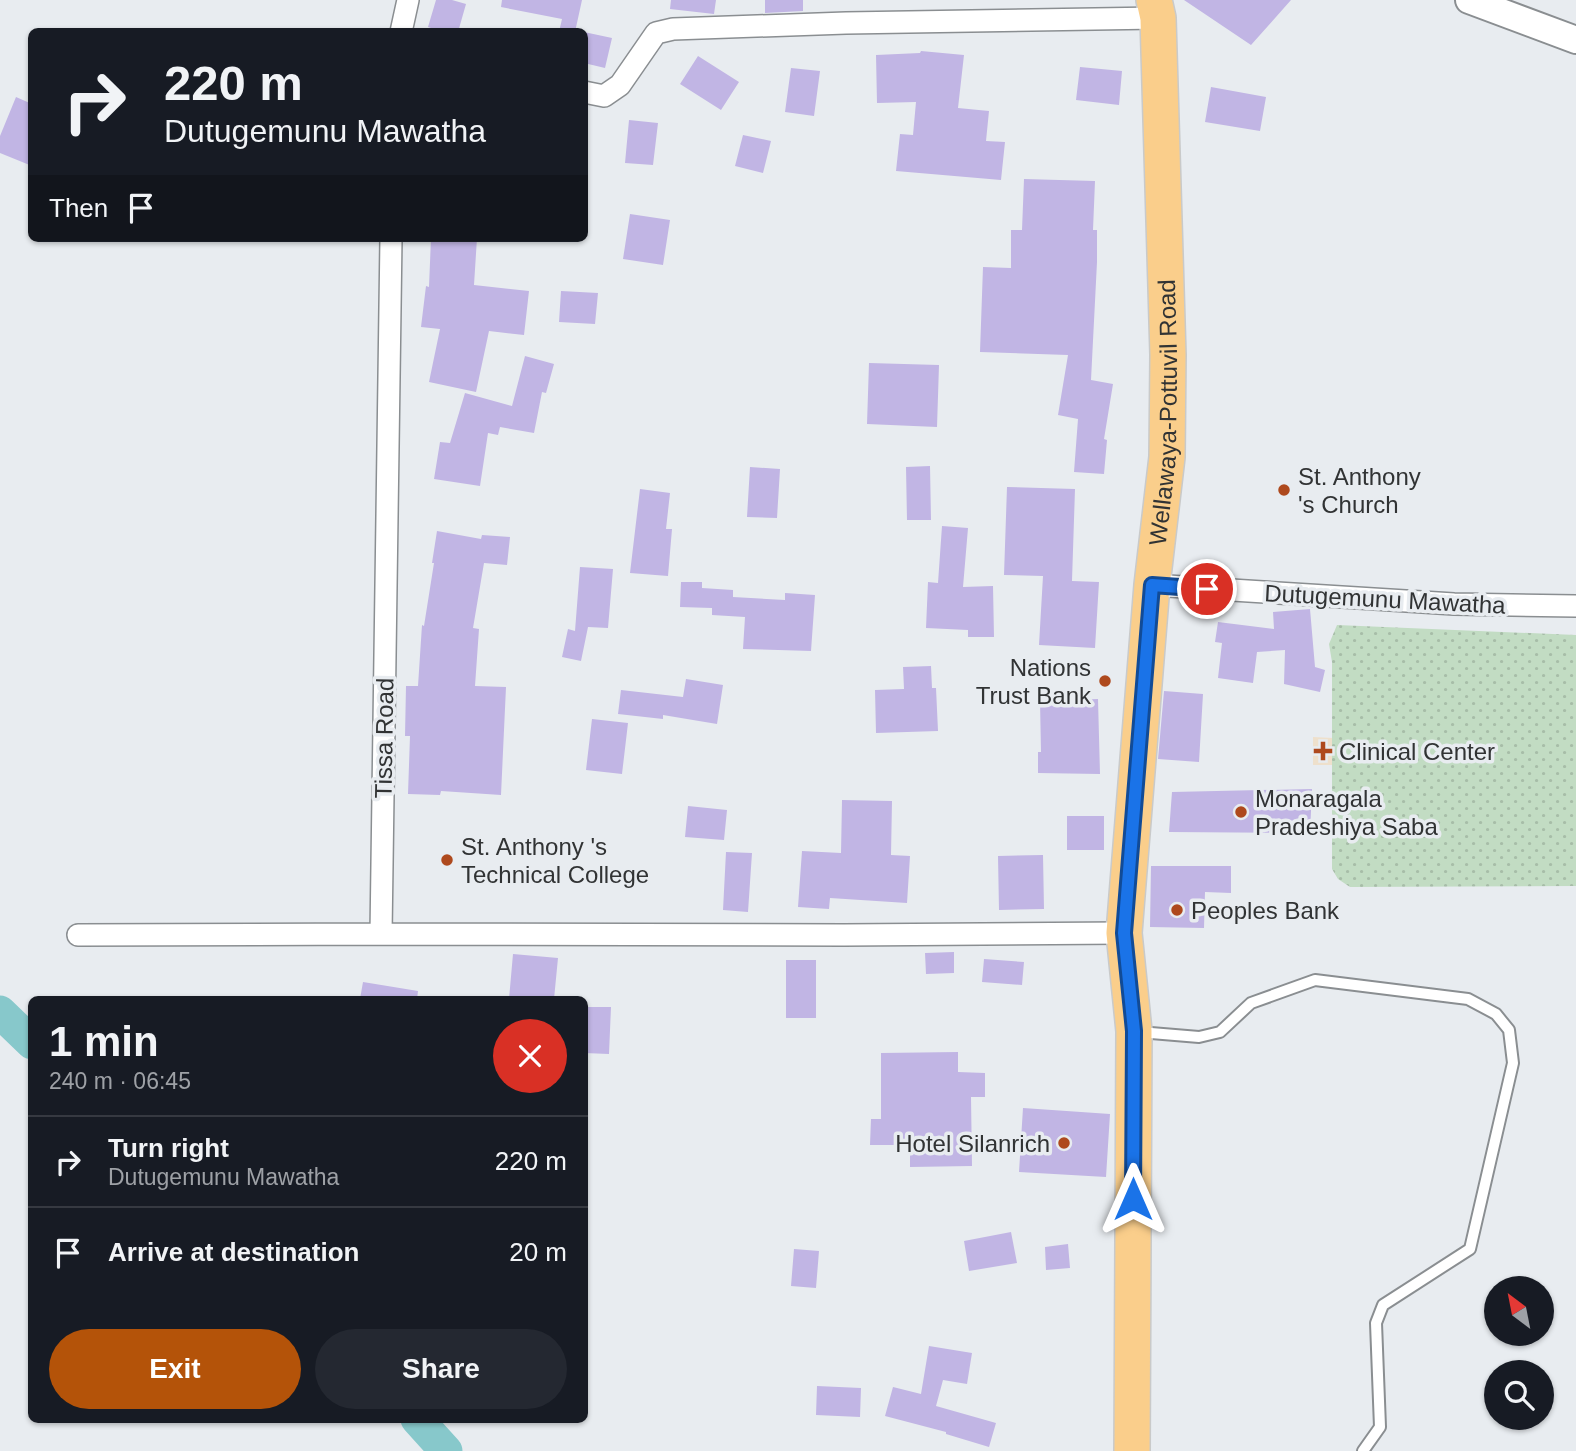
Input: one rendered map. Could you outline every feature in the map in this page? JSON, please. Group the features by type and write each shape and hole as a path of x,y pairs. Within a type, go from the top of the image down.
{"highway":[{"name":"Wellawaya-Pottuvil Road","path":"1132,1451 1134,1031 1124,933 1152,585 1167,457 1168,355 1156,9"}],"street":[{"path":"402,28 408,0"},
{"path":"1469,0 1576,40"},
{"path":"588,93 604,96 620,85 656,33 673,29 1156,9"},
{"name":"Tissa Road","path":"381,934 391,242"},
{"name":"Dutugemunu Mawatha","path":"1152,585 1454,604 1576,606"},
{"path":"78,935 1124,933"}],"lane":[{"path":"1134,1031 1199,1038 1220,1032 1251,1003 1315,980 1468,999 1496,1014 1509,1030 1513,1063 1470,1249 1383,1305 1376,1323 1380,1427 1363,1451"}],"shaded area":[{"name":"Clinical Center","path":"1313,737 1333,738 1332,765 1313,765"}],"green space":[{"path":"1337,625 1576,635 1576,886 1350,887 1338,879 1332,869 1332,662 1329,644"}],"building":[{"path":"436,0 452,0 466,4 459,28 428,27"},
{"path":"502,0 582,0 576,28 560,28 562,19 501,7"},
{"path":"671,0 716,0 714,14 670,9"},
{"path":"765,0 803,0 803,11 765,13"},
{"path":"1184,0 1291,0 1251,45"},
{"path":"588,33 612,38 605,68 588,64"},
{"path":"921,51 964,55 958,108 989,111 986,141 1005,142 1001,180 896,171 900,134 913,135 916,102 877,103 876,55"},
{"path":"698,56 739,82 721,110 680,84"},
{"path":"1080,67 1122,71 1119,105 1076,100"},
{"path":"791,68 820,71 814,116 785,112"},
{"path":"1211,87 1266,97 1260,131 1205,122"},
{"path":"16,97 28,102 28,164 0,153 0,136"},
{"path":"629,120 658,123 653,165 625,163"},
{"path":"743,135 771,141 763,173 735,166"},
{"path":"1024,179 1095,181 1093,230 1097,230 1097,262 1091,380 1113,384 1104,439 1107,440 1104,474 1074,472 1078,419 1058,415 1068,355 980,352 983,267 1011,268 1011,230 1022,230"},
{"path":"630,214 670,220 663,265 623,259"},
{"path":"431,242 477,242 474,285 529,291 524,335 489,331 476,392 429,382 440,329 421,327 426,286 429,287"},
{"path":"561,291 598,293 595,324 559,322"},
{"path":"525,356 554,364 546,393 542,392 534,433 500,427 498,435 488,433 480,486 434,479 440,442 450,443 465,393 512,406"},
{"path":"869,363 939,365 937,427 867,424"},
{"path":"930,466 931,520 907,520 906,467"},
{"path":"750,467 780,469 777,518 747,517"},
{"path":"1007,487 1075,489 1072,581 1099,582 1095,648 1039,645 1043,576 1004,575"},
{"path":"640,489 670,493 666,529 672,529 668,576 630,573"},
{"path":"942,526 968,528 963,587 993,586 994,637 968,637 968,630 926,628 928,582 938,583"},
{"path":"437,531 481,539 482,535 510,537 507,565 484,563 473,628 479,629 475,686 506,687 501,795 441,791 440,795 408,794 410,736 405,736 406,686 418,686 422,625 424,626"},
{"path":"580,567 613,569 608,628 588,627 581,661 562,657 568,629 575,631"},
{"path":"681,582 702,582 702,588 733,590 733,597 785,600 785,593 815,595 811,651 743,649 745,617 712,615 712,608 680,607"},
{"path":"1310,609 1315,667 1325,670 1320,692 1284,684 1285,650 1257,652 1253,683 1218,678 1222,643 1215,642 1218,622 1274,629 1273,612"},
{"path":"931,666 932,688 936,688 938,731 876,733 875,690 904,689 903,667"},
{"path":"686,679 723,685 717,724 663,715 663,719 618,714 621,690 683,697"},
{"path":"1164,691 1203,694 1199,762 1158,759"},
{"path":"1098,699 1100,774 1038,773 1038,752 1041,752 1040,701"},
{"path":"592,719 628,723 622,774 586,770"},
{"name":"Monaragala Pradeshiya Saba","path":"1312,789 1310,833 1169,832 1172,792"},
{"path":"842,800 892,801 891,855 910,856 907,903 830,898 829,909 798,907 802,851 841,853"},
{"path":"688,806 727,810 724,840 685,837"},
{"path":"1067,816 1104,816 1104,850 1067,850"},
{"path":"726,852 752,853 748,912 723,910"},
{"path":"1043,855 1044,909 999,910 998,856"},
{"name":"Peoples Bank","path":"1151,866 1231,866 1231,893 1205,892 1204,928 1150,927"},
{"path":"954,952 954,973 926,974 925,953"},
{"path":"513,954 558,958 554,996 509,996"},
{"path":"984,959 1024,962 1022,985 982,982"},
{"path":"786,960 816,960 816,1018 786,1018"},
{"path":"363,982 418,991 417,996 361,996"},
{"path":"588,1007 611,1007 609,1054 588,1053"},
{"path":"958,1052 958,1072 985,1073 985,1097 971,1097 972,1166 910,1167 910,1145 870,1145 871,1119 881,1119 881,1053"},
{"name":"Hotel Silanrich","path":"1023,1108 1110,1114 1106,1177 1019,1172"},
{"path":"1011,1232 1017,1263 969,1271 964,1241"},
{"path":"1068,1244 1070,1268 1046,1270 1045,1247"},
{"path":"794,1249 819,1251 816,1288 791,1286"},
{"path":"929,1346 972,1353 967,1384 943,1380 936,1406 996,1423 989,1447 885,1416 893,1387 921,1394"},
{"path":"817,1386 861,1388 860,1417 816,1415"}],"waterway":[{"path":"0,1012 28,1039"},
{"path":"421,1423 446,1451"}],"place":[{"name":"St. Anthony 's Church","path":"1284,490"},
{"name":"Nations Trust Bank","path":"1105,681"},
{"name":"Clinical Center","path":"1323,751"},
{"name":"Monaragala Pradeshiya Saba","path":"1241,812"},
{"name":"St. Anthony 's Technical College","path":"447,860"},
{"name":"Peoples Bank","path":"1177,910"},
{"name":"Hotel Silanrich","path":"1064,1143"}],"route":[{"path":"1133,1199 1134,1031 1124,933 1152,585 1207,589"}]}
